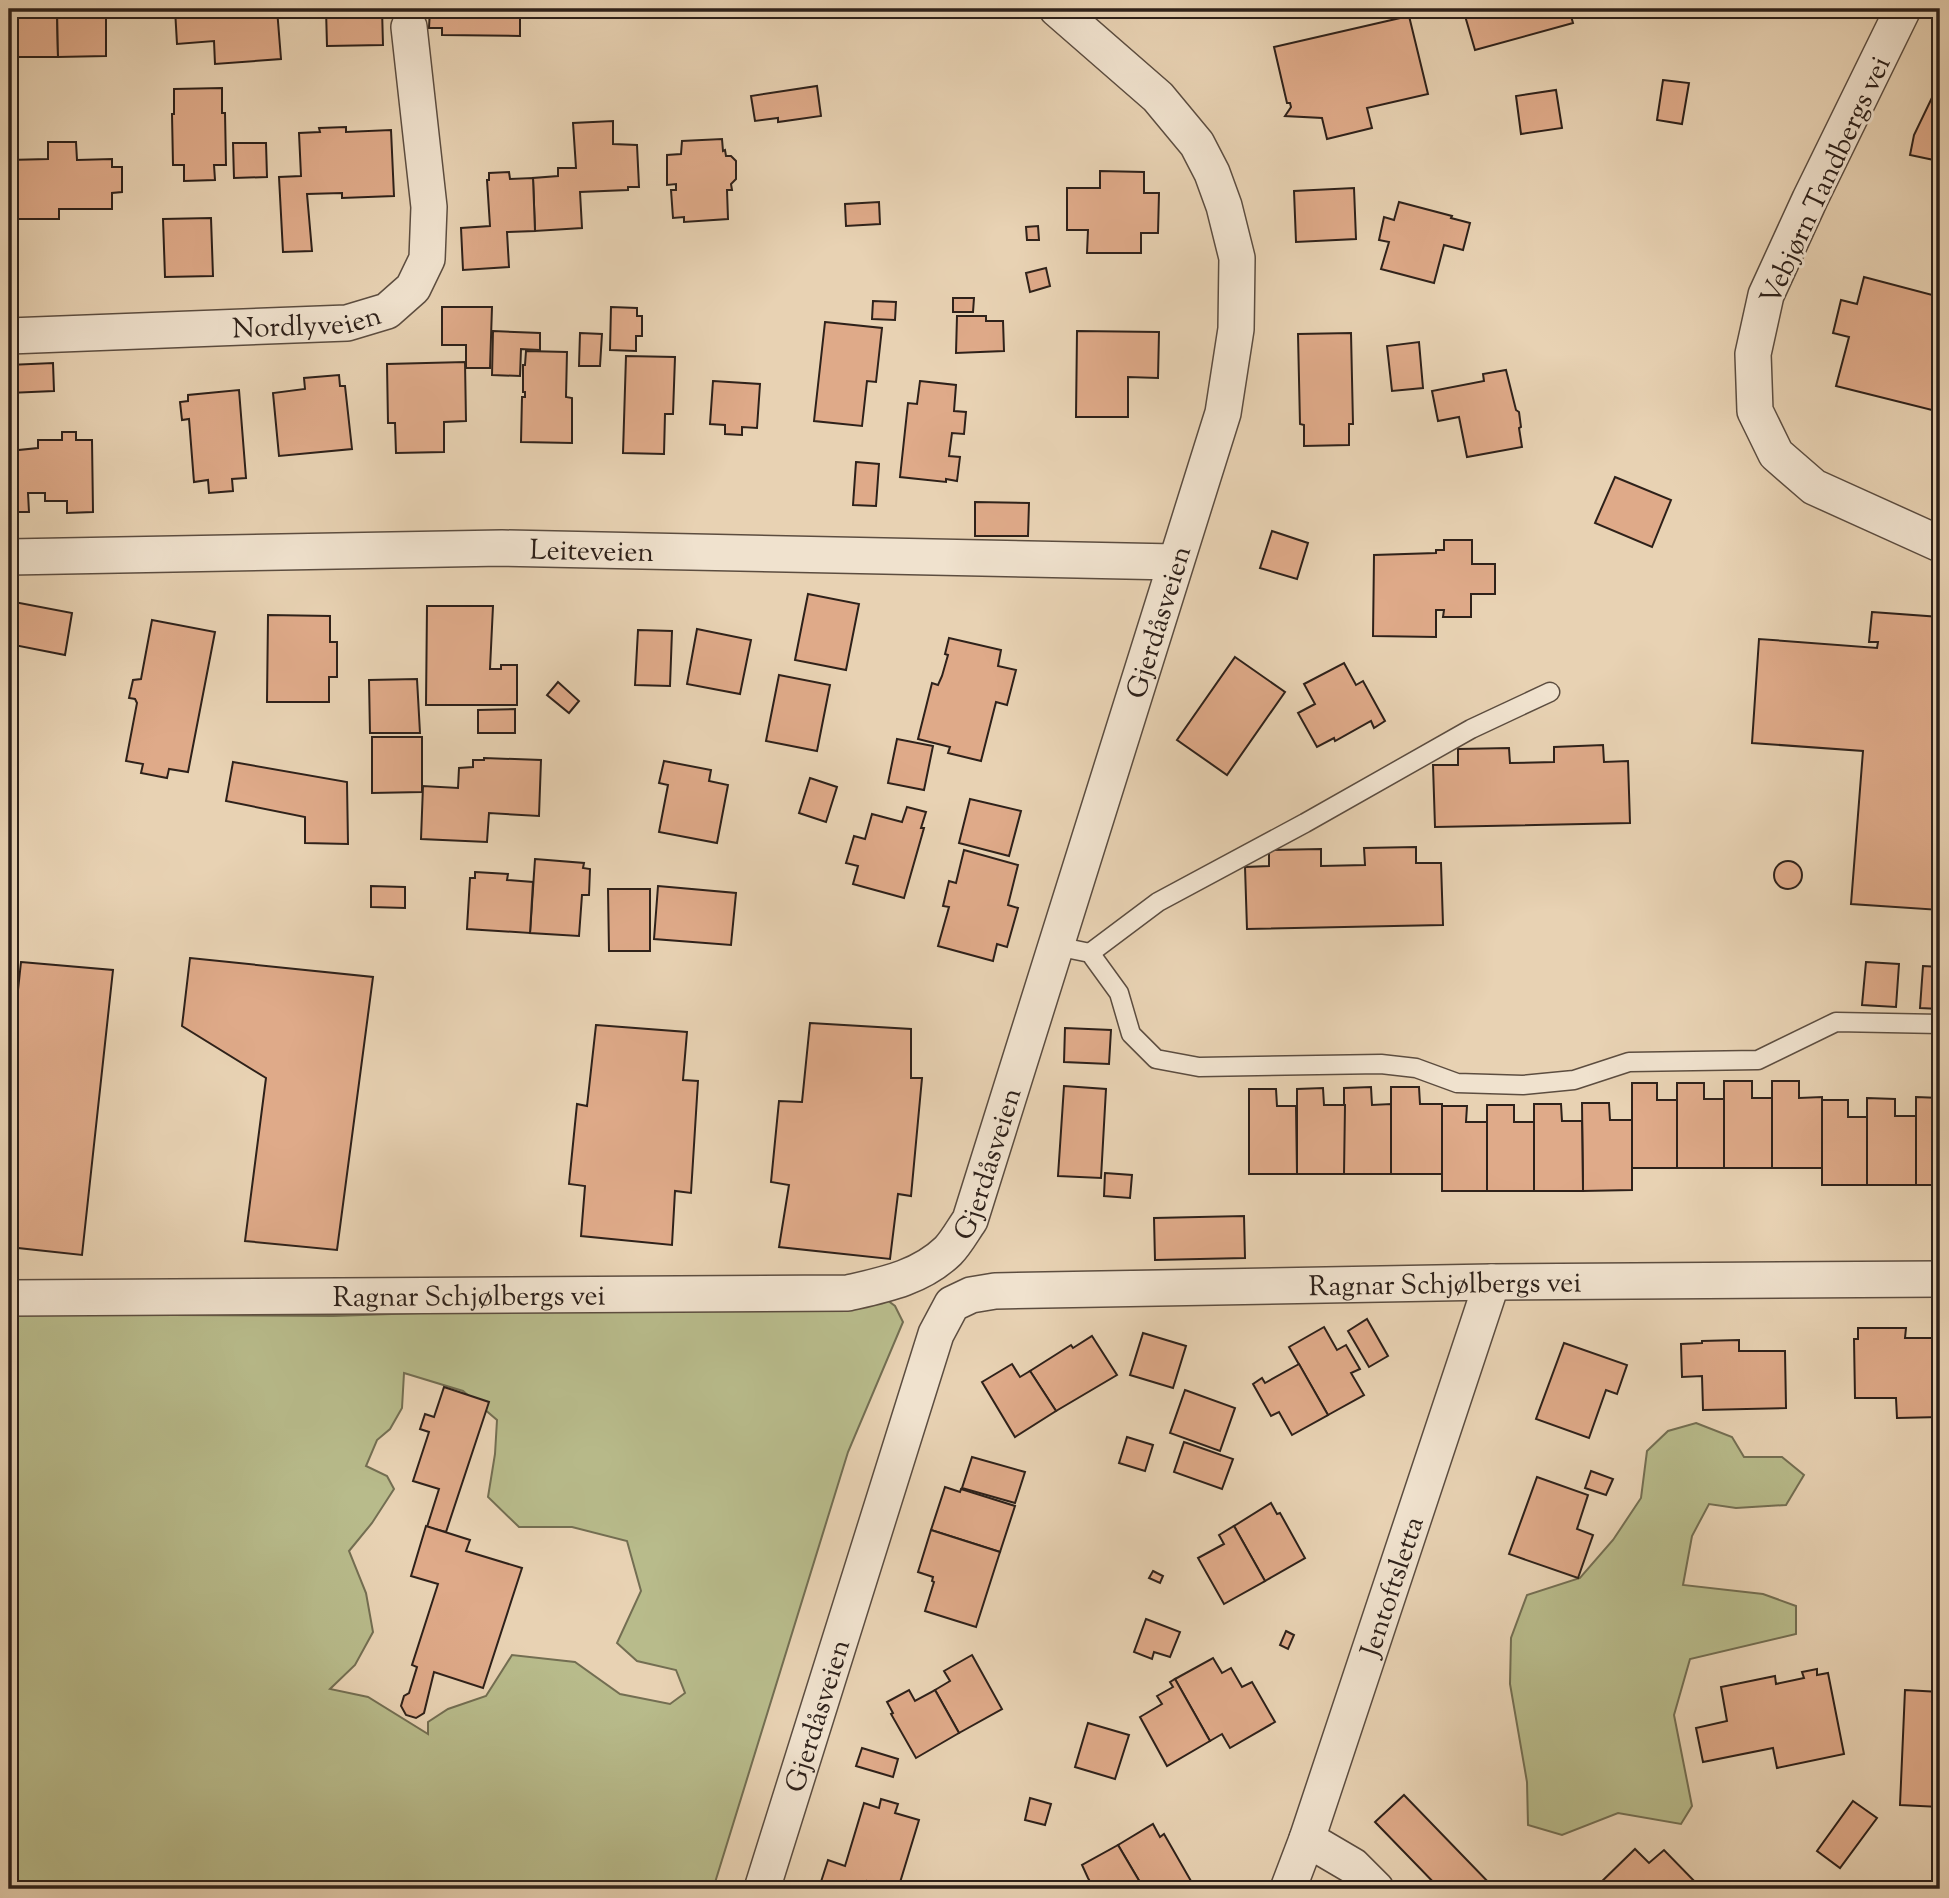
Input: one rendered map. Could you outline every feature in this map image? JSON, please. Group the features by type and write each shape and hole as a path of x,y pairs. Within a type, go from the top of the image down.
{"street":[{"name":"Gjerdåsveien","path":"925,1269 949,1251 970,1220 1223,414 1236,329 1237,258 1224,206 1212,173 1197,144 1157,97 1057,9"},
{"name":"Vebjørn Tandbergs vei","path":"1903,9 1766,295 1753,355 1755,411 1776,454 1814,487 1940,544"},
{"name":"Nordlyveien","path":"9,336 347,323 387,311 413,289 427,259 429,207 409,27"},
{"name":"Leiteveien","path":"9,557 502,548 1175,562"},
{"name":"Ragnar Schjølbergs vei","path":"9,1298 848,1293 893,1283 925,1269"},
{"name":"Ragnar Schjølbergs vei","path":"952,1304 971,1294 995,1291 1492,1282 1940,1279"},
{"name":"Jentoftsletta","path":"1288,1889 1492,1282"},
{"name":"Gjerdåsveien","path":"762,1889 936,1334 952,1304"},
{"path":"1307,1839 1353,1866 1376,1889"}],"lane":[{"path":"1090,953 1158,902 1306,823 1471,729 1550,692"},
{"path":"1056,946 1090,953 1119,993 1131,1034 1156,1059 1199,1067 1381,1063 1416,1068 1457,1083 1523,1085 1574,1080 1629,1062 1758,1060 1836,1022 1940,1024"}],"green space":[{"path":"883,1297 895,1306 903,1322 848,1452 713,1889 386,1889 372,1884 338,1881 333,1889 9,1889 9,1314 333,1316","holes":["404,1373 463,1391 497,1420 488,1497 519,1527 572,1527 627,1541 641,1591 617,1643 637,1661 676,1670 685,1693 670,1704 620,1694 575,1662 512,1655 486,1696 448,1709 428,1722 428,1734 368,1697 330,1689 355,1665 373,1632 366,1593 349,1551 372,1523 394,1489 387,1476 366,1466 377,1440 390,1429 402,1408"]},
{"path":"1696,1423 1732,1437 1744,1457 1782,1457 1804,1475 1786,1505 1736,1508 1709,1504 1692,1536 1683,1585 1763,1594 1796,1606 1796,1634 1690,1659 1674,1715 1692,1806 1681,1824 1618,1813 1562,1835 1528,1825 1527,1782 1510,1684 1511,1638 1527,1595 1580,1578 1613,1540 1641,1498 1647,1451 1668,1431"}],"building":[{"path":"9,9 57,10 58,57 9,57"},
{"path":"175,9 277,9 281,59 215,64 214,41 177,44"},
{"path":"326,9 382,9 383,45 327,46"},
{"path":"430,9 520,9 520,36 442,35 442,28 429,28"},
{"path":"1463,9 1569,9 1573,23 1475,50"},
{"path":"57,10 106,10 106,56 58,57"},
{"path":"1409,16 1428,94 1367,108 1372,128 1327,139 1322,118 1285,116 1291,107 1290,103 1287,103 1274,47"},
{"path":"1663,80 1689,83 1682,124 1657,120"},
{"path":"1940,81 1940,158 1935,157 1934,160 1910,155 1914,135"},
{"path":"817,86 821,116 778,122 778,118 755,121 751,96"},
{"path":"222,88 226,165 214,165 215,180 184,181 184,165 173,165 174,89"},
{"path":"1556,90 1562,128 1521,134 1516,96"},
{"path":"613,121 613,144 637,145 639,187 580,192 582,228 535,231 533,178 558,176 558,168 576,168 573,123"},
{"path":"346,127 346,132 391,130 394,196 342,198 342,193 307,194 312,251 283,252 279,177 301,176 299,133 320,132 319,128"},
{"path":"722,139 726,156 731,156 736,161 736,179 731,184 732,190 727,190 728,219 684,222 684,217 673,218 671,190 676,190 676,184 667,185 667,155 681,154 682,141"},
{"path":"48,142 76,142 77,160 112,159 112,167 122,167 122,192 112,193 112,209 59,209 59,219 9,219 9,160 48,159"},
{"path":"233,143 266,143 267,177 234,178"},
{"path":"1100,171 1144,172 1144,193 1159,193 1158,233 1141,233 1141,253 1087,253 1088,230 1067,230 1067,188 1100,188"},
{"path":"509,172 510,179 533,178 535,231 507,232 509,267 463,270 461,228 490,226 487,180 489,173"},
{"path":"1354,188 1356,239 1296,242 1294,191"},
{"path":"879,202 880,224 846,226 845,204"},
{"path":"1399,202 1470,223 1463,250 1444,245 1434,283 1381,269 1389,242 1379,240 1384,217 1394,220"},
{"path":"211,218 213,276 165,277 163,219"},
{"path":"1038,226 1039,240 1027,240 1026,227"},
{"path":"9,266 18,266 18,319 9,319"},
{"path":"1046,268 1050,286 1030,292 1026,273"},
{"path":"1864,277 1940,297 1940,412 1836,386 1849,337 1833,333 1841,300 1857,304"},
{"path":"953,298 974,298 973,312 953,312"},
{"path":"873,301 896,302 895,320 872,319"},
{"path":"442,307 492,307 490,368 466,368 466,345 442,345"},
{"path":"611,307 637,308 637,316 642,316 642,336 636,336 636,351 610,350"},
{"path":"957,316 986,316 986,321 1003,321 1004,351 956,353"},
{"path":"825,322 882,328 876,382 867,381 862,426 814,421"},
{"path":"493,331 540,333 540,350 521,349 520,376 492,375"},
{"path":"1077,331 1159,332 1158,378 1128,377 1128,417 1076,417"},
{"path":"580,333 602,334 600,366 579,366"},
{"path":"1351,333 1353,424 1349,424 1349,445 1304,446 1304,425 1300,424 1298,334"},
{"path":"1419,342 1423,388 1392,391 1387,346"},
{"path":"526,351 567,352 566,397 572,398 572,443 521,442 522,397 525,397 523,365"},
{"path":"626,356 675,357 673,414 665,414 664,454 623,453"},
{"path":"465,362 466,421 444,422 444,452 396,453 395,423 388,423 387,364"},
{"path":"53,363 54,391 9,393 9,365"},
{"path":"1506,370 1516,410 1519,412 1522,447 1467,457 1459,417 1438,421 1432,391 1484,381 1483,374"},
{"path":"339,375 340,386 345,386 352,449 279,456 273,393 305,389 304,378"},
{"path":"713,381 760,384 757,428 742,427 742,435 725,434 725,425 710,424"},
{"path":"920,381 956,385 954,411 966,412 964,434 952,433 949,456 960,457 957,481 900,477 908,403 917,404"},
{"path":"239,390 246,478 232,479 233,491 209,493 208,480 194,482 189,419 182,420 180,402 188,401 188,395"},
{"path":"62,432 76,432 76,440 92,440 93,512 67,513 67,501 45,501 45,493 28,493 29,512 9,512 9,451 38,448 38,440 62,440"},
{"path":"856,462 879,464 876,506 853,505"},
{"path":"1615,477 1671,500 1652,547 1595,523"},
{"path":"975,502 1029,503 1028,536 975,536"},
{"path":"1272,531 1308,543 1297,579 1260,568"},
{"path":"1444,540 1472,540 1472,564 1495,564 1495,594 1471,594 1471,617 1443,617 1444,610 1436,610 1436,637 1373,636 1374,555 1436,553 1436,550 1444,550"},
{"path":"808,594 859,604 846,670 795,660"},
{"path":"9,601 72,613 65,655 9,644"},
{"path":"427,606 493,606 490,669 501,669 501,665 517,665 517,705 426,705"},
{"path":"1872,612 1940,617 1940,910 1851,904 1863,751 1752,743 1759,639 1877,648 1878,642 1869,642"},
{"path":"268,615 330,616 330,642 337,642 337,677 329,677 329,702 267,702"},
{"path":"152,620 215,632 188,772 169,769 167,778 141,773 143,764 126,761 137,703 135,699 129,698 133,680 141,679"},
{"path":"697,629 751,640 740,694 687,684"},
{"path":"638,630 672,631 670,686 635,685"},
{"path":"949,638 1001,650 998,666 1016,670 1007,705 996,702 981,761 948,753 950,747 918,739 932,683 938,685 942,676"},
{"path":"1235,657 1285,692 1227,775 1177,740"},
{"path":"1344,663 1356,685 1363,681 1385,721 1374,728 1371,721 1335,741 1334,738 1317,747 1298,713 1315,704 1304,684"},
{"path":"779,675 830,685 817,751 766,741"},
{"path":"417,679 420,733 370,733 369,680"},
{"path":"558,682 579,701 569,713 547,695"},
{"path":"515,709 515,733 478,733 478,710"},
{"path":"372,737 422,737 422,792 372,793"},
{"path":"897,739 933,746 924,790 888,783"},
{"path":"1603,745 1604,762 1628,761 1630,823 1435,827 1433,765 1458,765 1458,749 1509,748 1510,763 1554,762 1554,747"},
{"path":"473,760 541,760 539,816 489,813 487,842 421,839 423,786 458,788 459,768 473,767"},
{"path":"664,761 711,770 709,781 728,785 717,843 659,832 668,785 659,783"},
{"path":"233,762 347,782 348,844 305,843 305,817 226,801"},
{"path":"810,778 837,787 826,822 799,813"},
{"path":"970,799 1021,811 1009,856 959,843"},
{"path":"907,807 926,812 904,898 853,884 858,866 846,863 854,836 865,839 872,814 902,822"},
{"path":"1416,847 1416,863 1441,863 1443,925 1247,929 1245,867 1269,866 1269,850 1321,849 1321,866 1365,865 1364,848"},
{"path":"964,850 1018,865 1008,905 1018,908 1007,947 997,944 993,961 938,946 949,907 943,906 949,881 956,883"},
{"path":"535,859 584,863 583,868 590,869 589,895 582,895 579,936 530,933"},
{"path":"1788,861 1798,865 1802,875 1798,885 1788,889 1778,885 1774,875 1778,865"},
{"path":"475,872 508,874 507,880 533,882 530,933 467,929 470,878 475,878"},
{"path":"371,886 405,887 405,908 371,907"},
{"path":"658,886 736,893 731,945 654,939"},
{"path":"608,889 650,889 650,951 609,951"},
{"path":"190,958 373,977 337,1250 245,1241 266,1078 182,1026"},
{"path":"21,962 113,970 82,1255 9,1247 9,1074"},
{"path":"1866,962 1899,964 1896,1007 1862,1005"},
{"path":"1923,966 1940,967 1940,1009 1920,1008"},
{"path":"810,1023 911,1029 911,1078 922,1078 911,1196 898,1194 890,1259 779,1247 789,1185 771,1182 779,1101 802,1102"},
{"path":"596,1025 687,1032 683,1080 698,1081 691,1193 675,1191 672,1245 581,1236 585,1186 569,1184 577,1104 587,1106"},
{"path":"1065,1028 1111,1030 1109,1064 1064,1062"},
{"path":"1724,1081 1752,1081 1752,1098 1772,1098 1772,1168 1724,1168"},
{"path":"1772,1081 1799,1081 1799,1098 1822,1097 1822,1168 1772,1168"},
{"path":"1632,1083 1657,1083 1657,1100 1677,1100 1677,1168 1632,1168"},
{"path":"1677,1083 1704,1083 1704,1099 1724,1099 1724,1168 1677,1168"},
{"path":"1064,1086 1106,1089 1101,1178 1058,1176"},
{"path":"1371,1087 1372,1105 1391,1104 1391,1174 1344,1174 1344,1088"},
{"path":"1391,1087 1419,1087 1420,1104 1442,1104 1442,1174 1391,1174"},
{"path":"1323,1088 1324,1105 1345,1105 1344,1174 1297,1174 1297,1089"},
{"path":"1249,1089 1276,1089 1277,1106 1296,1106 1297,1174 1249,1174"},
{"path":"1916,1097 1940,1098 1940,1185 1916,1185"},
{"path":"1867,1098 1895,1099 1895,1116 1916,1116 1916,1185 1867,1185"},
{"path":"1822,1100 1848,1100 1848,1117 1867,1117 1867,1185 1822,1185"},
{"path":"1582,1103 1609,1103 1610,1120 1632,1120 1632,1190 1583,1191"},
{"path":"1534,1104 1561,1104 1562,1121 1582,1121 1583,1191 1534,1191"},
{"path":"1487,1105 1514,1105 1514,1122 1534,1122 1534,1191 1487,1191"},
{"path":"1442,1106 1467,1106 1466,1122 1487,1122 1487,1191 1442,1191"},
{"path":"1105,1173 1132,1175 1130,1198 1104,1196"},
{"path":"1244,1216 1245,1258 1155,1260 1154,1218"},
{"path":"1367,1319 1388,1356 1369,1367 1348,1331"},
{"path":"1324,1327 1337,1350 1346,1345 1360,1369 1351,1373 1364,1395 1328,1415 1289,1347"},
{"path":"1858,1328 1906,1328 1905,1338 1939,1338 1940,1417 1897,1418 1896,1398 1855,1398 1854,1339 1858,1339"},
{"path":"1143,1333 1186,1346 1173,1388 1130,1375"},
{"path":"1092,1336 1117,1375 1056,1411 1030,1371 1071,1345 1073,1348"},
{"path":"1739,1340 1739,1351 1785,1351 1786,1408 1703,1410 1702,1376 1682,1377 1681,1344"},
{"path":"1564,1343 1627,1365 1617,1394 1606,1390 1589,1438 1536,1419"},
{"path":"1012,1364 1020,1377 1030,1371 1056,1411 1015,1437 982,1382"},
{"path":"1299,1364 1328,1415 1292,1435 1279,1412 1271,1416 1253,1384 1262,1378 1265,1383"},
{"path":"444,1387 489,1402 446,1532 427,1527 439,1489 413,1481 429,1432 420,1429 425,1414 434,1417"},
{"path":"1185,1390 1235,1408 1220,1451 1170,1433"},
{"path":"1127,1437 1153,1445 1145,1471 1119,1463"},
{"path":"1184,1442 1233,1459 1222,1489 1174,1472"},
{"path":"972,1457 1025,1472 1015,1503 962,1488"},
{"path":"1591,1471 1613,1479 1606,1495 1585,1488"},
{"path":"1537,1477 1588,1495 1577,1529 1593,1535 1578,1578 1509,1554"},
{"path":"945,1487 960,1492 961,1489 1015,1506 1000,1552 931,1530"},
{"path":"1271,1503 1277,1514 1280,1513 1305,1558 1265,1581 1234,1526"},
{"path":"426,1526 470,1540 466,1551 522,1568 483,1688 434,1672 424,1713 416,1718 406,1715 401,1706 404,1696 409,1693 417,1667 412,1665 438,1584 411,1576"},
{"path":"1234,1526 1265,1581 1224,1604 1198,1558 1224,1544 1219,1535"},
{"path":"931,1530 1000,1552 976,1627 925,1611 934,1582 933,1577 918,1572"},
{"path":"1153,1571 1163,1576 1160,1583 1149,1578"},
{"path":"1146,1619 1180,1632 1170,1657 1154,1652 1152,1659 1134,1652"},
{"path":"1286,1631 1294,1635 1288,1649 1280,1645"},
{"path":"972,1655 1002,1709 959,1733 935,1690 950,1681 944,1671"},
{"path":"1213,1658 1222,1673 1231,1668 1242,1687 1252,1682 1275,1722 1230,1748 1222,1734 1210,1741 1175,1679"},
{"path":"1817,1669 1817,1675 1828,1673 1844,1754 1777,1768 1773,1748 1703,1762 1696,1728 1727,1721 1721,1687 1775,1676 1776,1684 1804,1678 1802,1672"},
{"path":"1175,1679 1210,1741 1167,1766 1140,1717 1162,1704 1157,1696 1173,1687 1170,1682"},
{"path":"909,1690 915,1701 935,1690 959,1733 916,1758 887,1702"},
{"path":"1905,1690 1940,1692 1940,1807 1900,1805"},
{"path":"1088,1723 1129,1735 1115,1779 1075,1767"},
{"path":"862,1748 898,1759 893,1777 856,1766"},
{"path":"1404,1795 1495,1889 1440,1889 1375,1822"},
{"path":"1030,1798 1051,1804 1045,1825 1025,1820"},
{"path":"881,1799 898,1804 895,1813 919,1820 898,1889 867,1881 865,1889 819,1888 828,1860 845,1866 864,1803 879,1808"},
{"path":"1853,1801 1877,1818 1840,1868 1817,1851"},
{"path":"1153,1824 1160,1837 1164,1834 1191,1881 1185,1884 1187,1889 1144,1889 1118,1845"},
{"path":"1118,1845 1144,1889 1094,1889 1082,1865"},
{"path":"1635,1849 1649,1863 1664,1850 1702,1889 1595,1888"}]}
